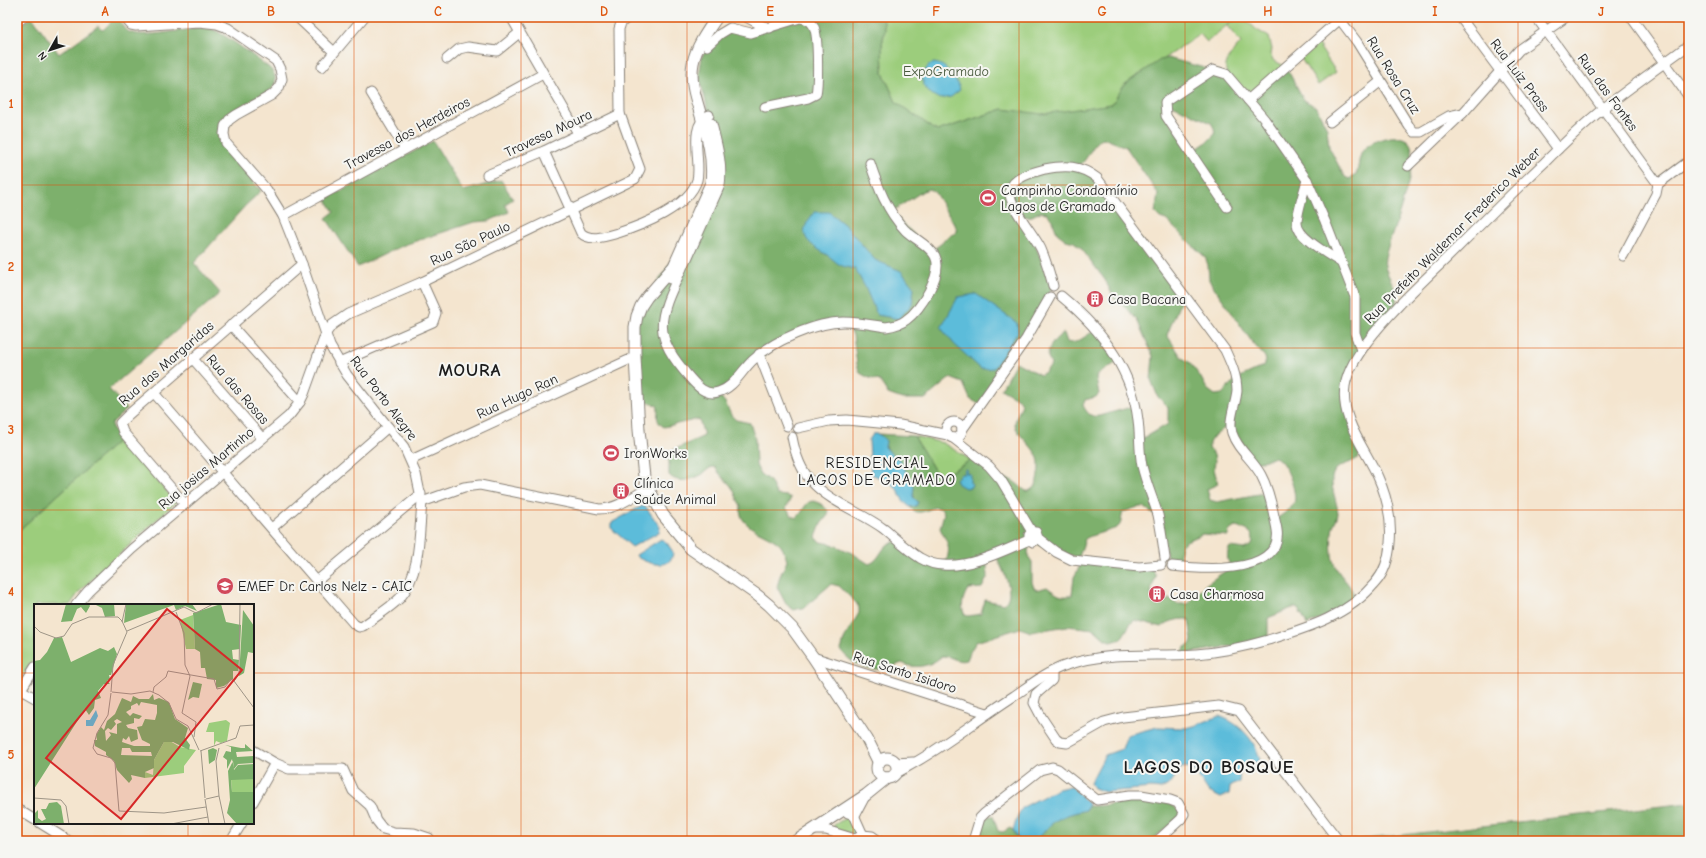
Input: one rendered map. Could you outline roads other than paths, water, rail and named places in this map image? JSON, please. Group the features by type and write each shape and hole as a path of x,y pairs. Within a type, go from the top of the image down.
{"main road":[{"path":"703,123 694,90 692,74 693,63 697,51 717,17"},
{"path":"653,290 676,276 712,183 712,174 703,123 699,76 702,57 725,17"},
{"path":"681,261 671,269 640,306 635,327 635,357 642,466 648,488 663,515 686,545 701,558 769,605 792,628 887,768"},
{"name":"Rua Prefeito Waldemar Frederico Weber","path":"796,841 866,795 887,768"},
{"name":"Rua Prefeito Waldemar Frederico Weber","path":"856,801 887,768"},
{"path":"854,815 859,803 866,795"}],"street":[{"path":"17,22 24,17"},
{"name":"Rua Porto Alegre","path":"124,17 136,26 204,22 217,24 228,28 276,61 280,69 282,79 279,88 272,95 247,108 229,120 225,126 224,134 226,143 267,190 283,216 302,264 330,346 339,363 404,447 411,460 422,498 415,566 407,587 400,598 363,626 359,627 318,580"},
{"path":"297,17 334,52"},
{"path":"322,67 364,17"},
{"path":"511,17 579,135"},
{"path":"746,17 770,28"},
{"name":"Rua Luiz Prass","path":"1460,17 1558,149"},
{"name":"Rua das Fontes","path":"1536,17 1658,184"},
{"path":"1408,166 1463,113 1519,50 1566,17"},
{"path":"1631,17 1689,97"},
{"path":"707,46 720,34 730,28 752,33 800,18 808,20 814,27 818,86 816,94 808,98 765,107"},
{"path":"1248,100 1339,18"},
{"name":"Rua Rosa Cruz","path":"1339,18 1357,42 1414,132 1421,132 1449,116 1463,113"},
{"path":"620,114 619,29 626,19"},
{"path":"446,59 459,49 468,46 497,51 503,48 520,33"},
{"name":"Rua Prefeito Waldemar Frederico Weber","path":"887,768 915,762 930,754 988,713 1063,666 1097,658 1221,652 1244,647 1310,627 1333,617 1354,603 1371,588 1378,580 1388,559 1391,531 1384,493 1378,476 1356,436 1345,405 1345,388 1348,376 1362,350 1392,313 1558,149 1603,109 1689,46"},
{"path":"1227,206 1166,116 1165,102 1213,70 1226,74 1285,147 1307,180 1355,297 1354,333 1362,350"},
{"name":"Travessa dos Herdeiros","path":"283,216 544,74"},
{"path":"1330,122 1381,81"},
{"path":"371,93 405,149"},
{"name":"Travessa Moura","path":"487,175 579,135 620,114"},
{"name":"Rua São Paulo","path":"326,333 332,325 348,314 422,282 635,179 640,169 620,114"},
{"path":"544,151 581,233 590,238 636,228 674,207 688,194 697,180 703,123"},
{"path":"1623,256 1656,194 1658,184 1689,161"},
{"path":"676,276 663,312 663,338 670,354 678,365 696,384 708,392 716,393 727,389 759,354 788,338 823,324 845,322 886,327 900,324 907,320 913,314 932,284 937,268 935,256 906,231 896,219 881,193 870,163"},
{"path":"1066,167 1087,170 1097,178 1225,350 1230,360 1236,379 1237,392 1231,427 1236,441 1260,473 1269,492 1278,538 1272,550 1258,561 1231,567 1202,569 1172,566 1166,570 1163,561 1158,517 1142,466 1138,420 1131,391 1119,361 1108,345 1096,330 1061,296 1060,288 1053,286 1040,248 1029,227 1011,203 1009,196 1010,188 1021,178 1046,169 1066,167"},
{"path":"1307,180 1297,223 1299,232 1305,238 1342,263"},
{"name":"Rua das Margaridas","path":"185,504 123,432 120,423 302,264"},
{"path":"339,363 433,322 436,313 422,282"},
{"path":"956,434 978,407 1026,339 1050,298 1049,290 1053,286"},
{"path":"1050,298 1057,300 1061,296"},
{"path":"231,325 300,402"},
{"name":"Rua josias Martinho","path":"82,603 132,549 289,416 300,402 326,333"},
{"path":"759,354 787,426 786,433 792,437 804,472 819,489 884,529 910,551 930,562 954,566 986,558 1033,536"},
{"name":"Rua Hugo Ran","path":"411,460 635,357"},
{"name":"Rua das Rosas","path":"193,359 262,438"},
{"path":"154,392 318,580 422,498 464,487 480,485 599,509 609,509 648,488"},
{"path":"978,407 951,423 946,430 956,434 989,466 1001,480 1033,536 1056,552 1072,560 1082,562 1101,562 1139,567 1163,561"},
{"path":"787,426 792,424 798,428 829,421 847,420 956,434"},
{"path":"921,429 951,423 960,424 956,434"},
{"path":"272,528 388,427"},
{"path":"792,437 798,433 798,428"},
{"name":"Rua Santo Isidoro","path":"813,657 988,713"},
{"path":"34,669 19,693 34,698"},
{"path":"1052,672 1050,683 1036,694 1034,703 1052,735 1060,742 1067,743 1104,722 1123,717 1213,706 1239,711 1339,841"},
{"path":"254,751 275,763 289,769 343,769 353,791 370,806 376,820 383,829 394,832 414,833 430,838"},
{"path":"254,800 275,763"},
{"path":"973,841 980,818 985,813 1040,770 1052,767 1058,769 1097,800 1130,795 1141,795 1170,800 1178,803 1184,814 1181,819 1157,841"},
{"path":"17,809 34,819"},
{"path":"838,813 849,812 854,815 863,835"},
{"path":"42,824 69,841"},
{"path":"232,841 240,824"},
{"path":"813,830 826,830 855,839 863,835 872,836 879,841"}],"water":[{"path":"934,63 946,68 959,86 960,90 951,97 940,99 929,92 923,83 922,75 929,65"},
{"path":"815,212 829,212 846,226 875,260 901,271 914,288 912,304 899,319 877,315 865,287 855,269 840,265 813,246 809,241 804,232 805,226"},
{"path":"976,294 1017,323 1018,332 994,368 981,369 954,344 941,328 958,297"},
{"path":"873,434 877,434 882,437 886,441 885,447 895,458 898,458 914,486 913,497 918,502 916,506 910,507 903,500 893,485 871,474 869,440"},
{"path":"965,469 967,469 966,473 970,474 970,482 972,484 971,487 965,488 958,484 956,479 961,474 964,474"},
{"path":"642,506 646,507 660,527 659,532 632,547 611,528 611,523"},
{"path":"661,539 667,543 673,552 672,558 668,562 664,564 653,564 637,557 636,555"},
{"path":"1219,716 1233,723 1245,733 1258,752 1260,760 1255,763 1251,761 1240,767 1239,782 1230,787 1229,794 1221,798 1209,792 1192,767 1181,768 1170,784 1161,789 1151,788 1105,792 1093,788 1090,783 1105,755 1122,749 1127,735 1157,727 1185,728"},
{"path":"1071,786 1089,804 1086,810 1070,814 1053,823 1037,841 1019,841 1013,830 1018,815 1023,807 1058,789"}],"place":[{"name":"Campinho Condomínio Lagos de Gramado","path":"988,198"},
{"name":"Casa Bacana","path":"1095,299"},
{"name":"IronWorks","path":"611,453"},
{"name":"Clínica Saúde Animal","path":"621,491"},
{"name":"EMEF Dr. Carlos Nelz - CAIC","path":"225,586"},
{"name":"Casa Charmosa","path":"1157,594"}],"district":[{"name":"MOURA","path":"470,370"},
{"name":"RESIDENCIAL LAGOS DE GRAMADO","path":"877,472"},
{"name":"LAGOS DO BOSQUE","path":"1209,767"}],"park label":[{"name":"ExpoGramado","path":"946,71"}]}
